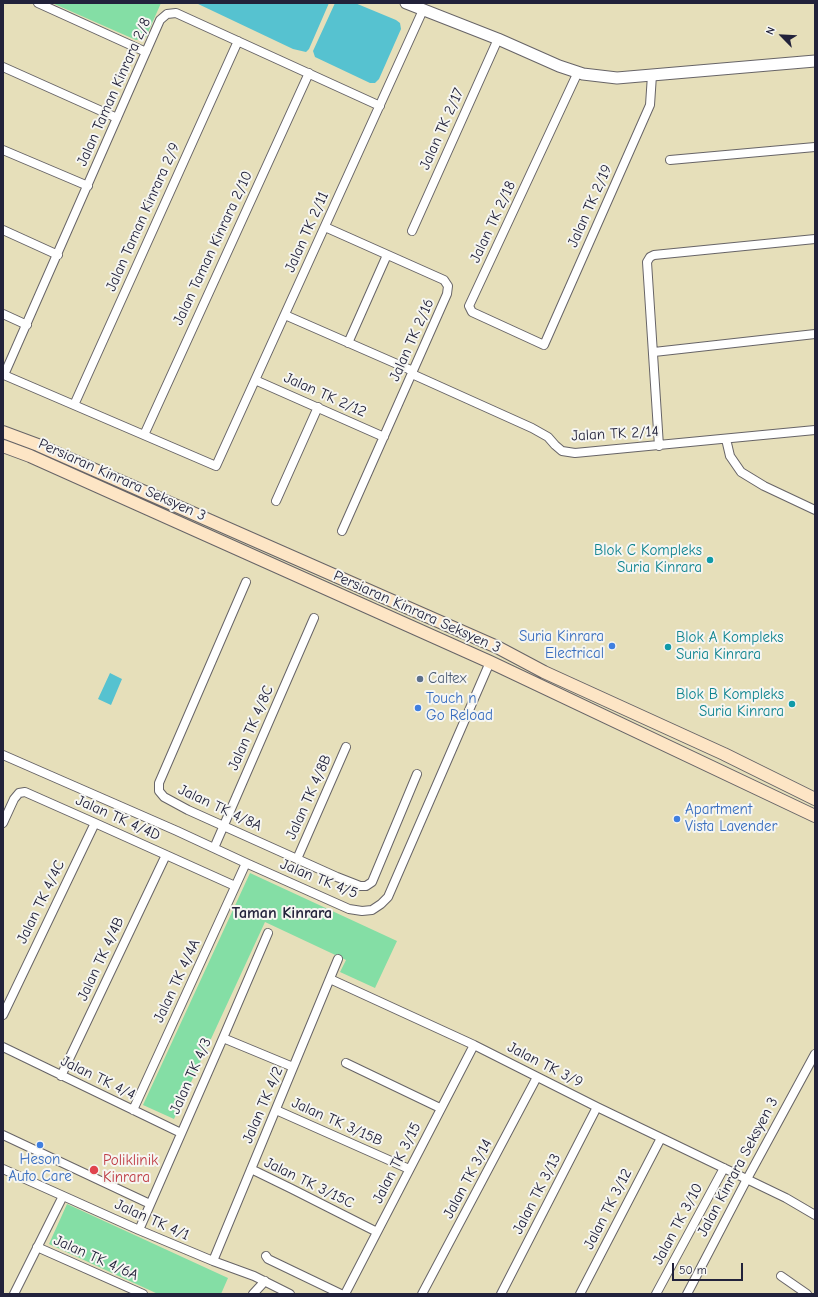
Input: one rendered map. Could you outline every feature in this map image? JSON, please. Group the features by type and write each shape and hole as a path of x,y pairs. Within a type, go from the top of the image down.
{"main road":[{"name":"Persiaran Kinrara Seksyen 3","path":"3,432 38,445 497,647 544,672 724,754 815,799"},
{"name":"Persiaran Kinrara Seksyen 3","path":"3,446 30,456 490,662 815,816"},
{"path":"428,617 477,644 484,650 490,662 497,658 503,657 544,672"}],"street":[{"path":"38,3 146,52"},
{"path":"406,3 498,39 559,66 578,72 617,78 815,61"},
{"name":"Jalan TK 2/11","path":"144,435 216,466 423,10"},
{"name":"Jalan Taman Kinrara 2/8","path":"3,376 58,255 160,20 167,14 176,14 380,106"},
{"name":"Jalan TK 2/17","path":"412,231 498,39"},
{"name":"Jalan Taman Kinrara 2/9","path":"74,405 238,41"},
{"path":"3,67 117,118"},
{"name":"Jalan TK 2/18","path":"544,345 472,312 469,306 578,72"},
{"name":"Jalan Taman Kinrara 2/10","path":"144,435 308,73"},
{"name":"Jalan TK 2/19","path":"544,345 650,105 652,75"},
{"path":"670,160 815,147"},
{"path":"3,150 88,186"},
{"name":"Jalan TK 2/16","path":"325,227 444,280 448,286 447,294 342,531"},
{"path":"3,230 58,255"},
{"path":"659,446 647,262 650,258 654,255 815,239"},
{"path":"348,343 387,255"},
{"path":"3,314 27,325"},
{"name":"Jalan TK 2/14","path":"285,315 413,372 540,432 548,437 562,451 575,453 815,430"},
{"path":"654,352 815,334"},
{"path":"3,376 144,435"},
{"name":"Jalan TK 2/12","path":"255,380 384,437"},
{"path":"276,502 318,407"},
{"path":"726,439 730,456 741,472 764,486 815,510"},
{"name":"Jalan TK 4/8A","path":"246,582 159,783 159,791 164,797 223,826 337,877 360,886 366,886 372,882 417,774"},
{"name":"Jalan TK 4/8C","path":"214,848 314,618"},
{"name":"Jalan TK 4/5","path":"3,755 349,908 372,910 388,898 490,662"},
{"name":"Jalan TK 4/8B","path":"297,859 346,748"},
{"name":"Jalan TK 4/4D","path":"3,823 14,799 19,793 26,792 235,886"},
{"name":"Jalan TK 4/4C","path":"3,1015 96,823"},
{"name":"Jalan TK 4/4B","path":"61,1076 166,854"},
{"name":"Jalan TK 4/4A","path":"133,1110 246,863"},
{"name":"Jalan TK 4/3","path":"139,1230 268,933"},
{"name":"Jalan TK 4/2","path":"213,1261 338,960"},
{"name":"Jalan TK 3/9","path":"330,979 474,1045 597,1107 786,1198 815,1215"},
{"path":"223,1038 294,1067"},
{"name":"Jalan TK 3/15","path":"345,1294 440,1108 474,1045"},
{"name":"Jalan TK 4/4","path":"3,1047 181,1133"},
{"name":"Jalan Kinrara Seksyen 3","path":"688,1294 747,1179 815,1054"},
{"path":"346,1063 440,1108"},
{"name":"Jalan TK 3/14","path":"422,1294 537,1077"},
{"name":"Jalan TK 3/13","path":"501,1294 597,1107"},
{"name":"Jalan TK 3/15B","path":"276,1110 409,1169"},
{"path":"3,1135 150,1204"},
{"name":"Jalan TK 3/12","path":"580,1294 661,1138"},
{"name":"Jalan TK 3/10","path":"656,1294 724,1168"},
{"name":"Jalan TK 4/1","path":"3,1169 139,1230 264,1281 290,1294"},
{"name":"Jalan TK 3/15C","path":"251,1169 377,1232"},
{"path":"14,1294 63,1196"},
{"name":"Jalan TK 4/6A","path":"37,1247 143,1294"},
{"path":"266,1256 268,1259 341,1294"},
{"path":"781,1276 806,1294"},
{"path":"252,1294 264,1281"}],"green space":[{"path":"52,3 161,3 146,37 136,40"},
{"path":"250,873 397,941 375,988 340,972 346,960 265,922 174,1119 143,1105"},
{"path":"67,1204 228,1278 221,1294 158,1294 49,1244"}],"water":[{"path":"196,3 329,3 309,49 306,52 293,49"},
{"path":"335,3 355,3 400,23 401,29 379,79 375,83 370,83 315,57 313,51"},
{"path":"110,673 122,679 111,705 98,699"}],"place":[{"name":"Blok C Kompleks Suria Kinrara","path":"710,560"},
{"name":"Suria Kinrara Electrical","path":"612,646"},
{"name":"Blok A Kompleks Suria Kinrara","path":"668,647"},
{"name":"Caltex","path":"420,679"},
{"name":"Blok B Kompleks Suria Kinrara","path":"792,704"},
{"name":"Touch n Go Reload","path":"418,708"},
{"name":"Apartment Vista Lavender","path":"677,819"},
{"name":"Heson Auto Care","path":"40,1145"},
{"name":"Poliklinik Kinrara","path":"94,1170"}],"district":[{"name":"Taman Kinrara","path":"282,913"}]}
